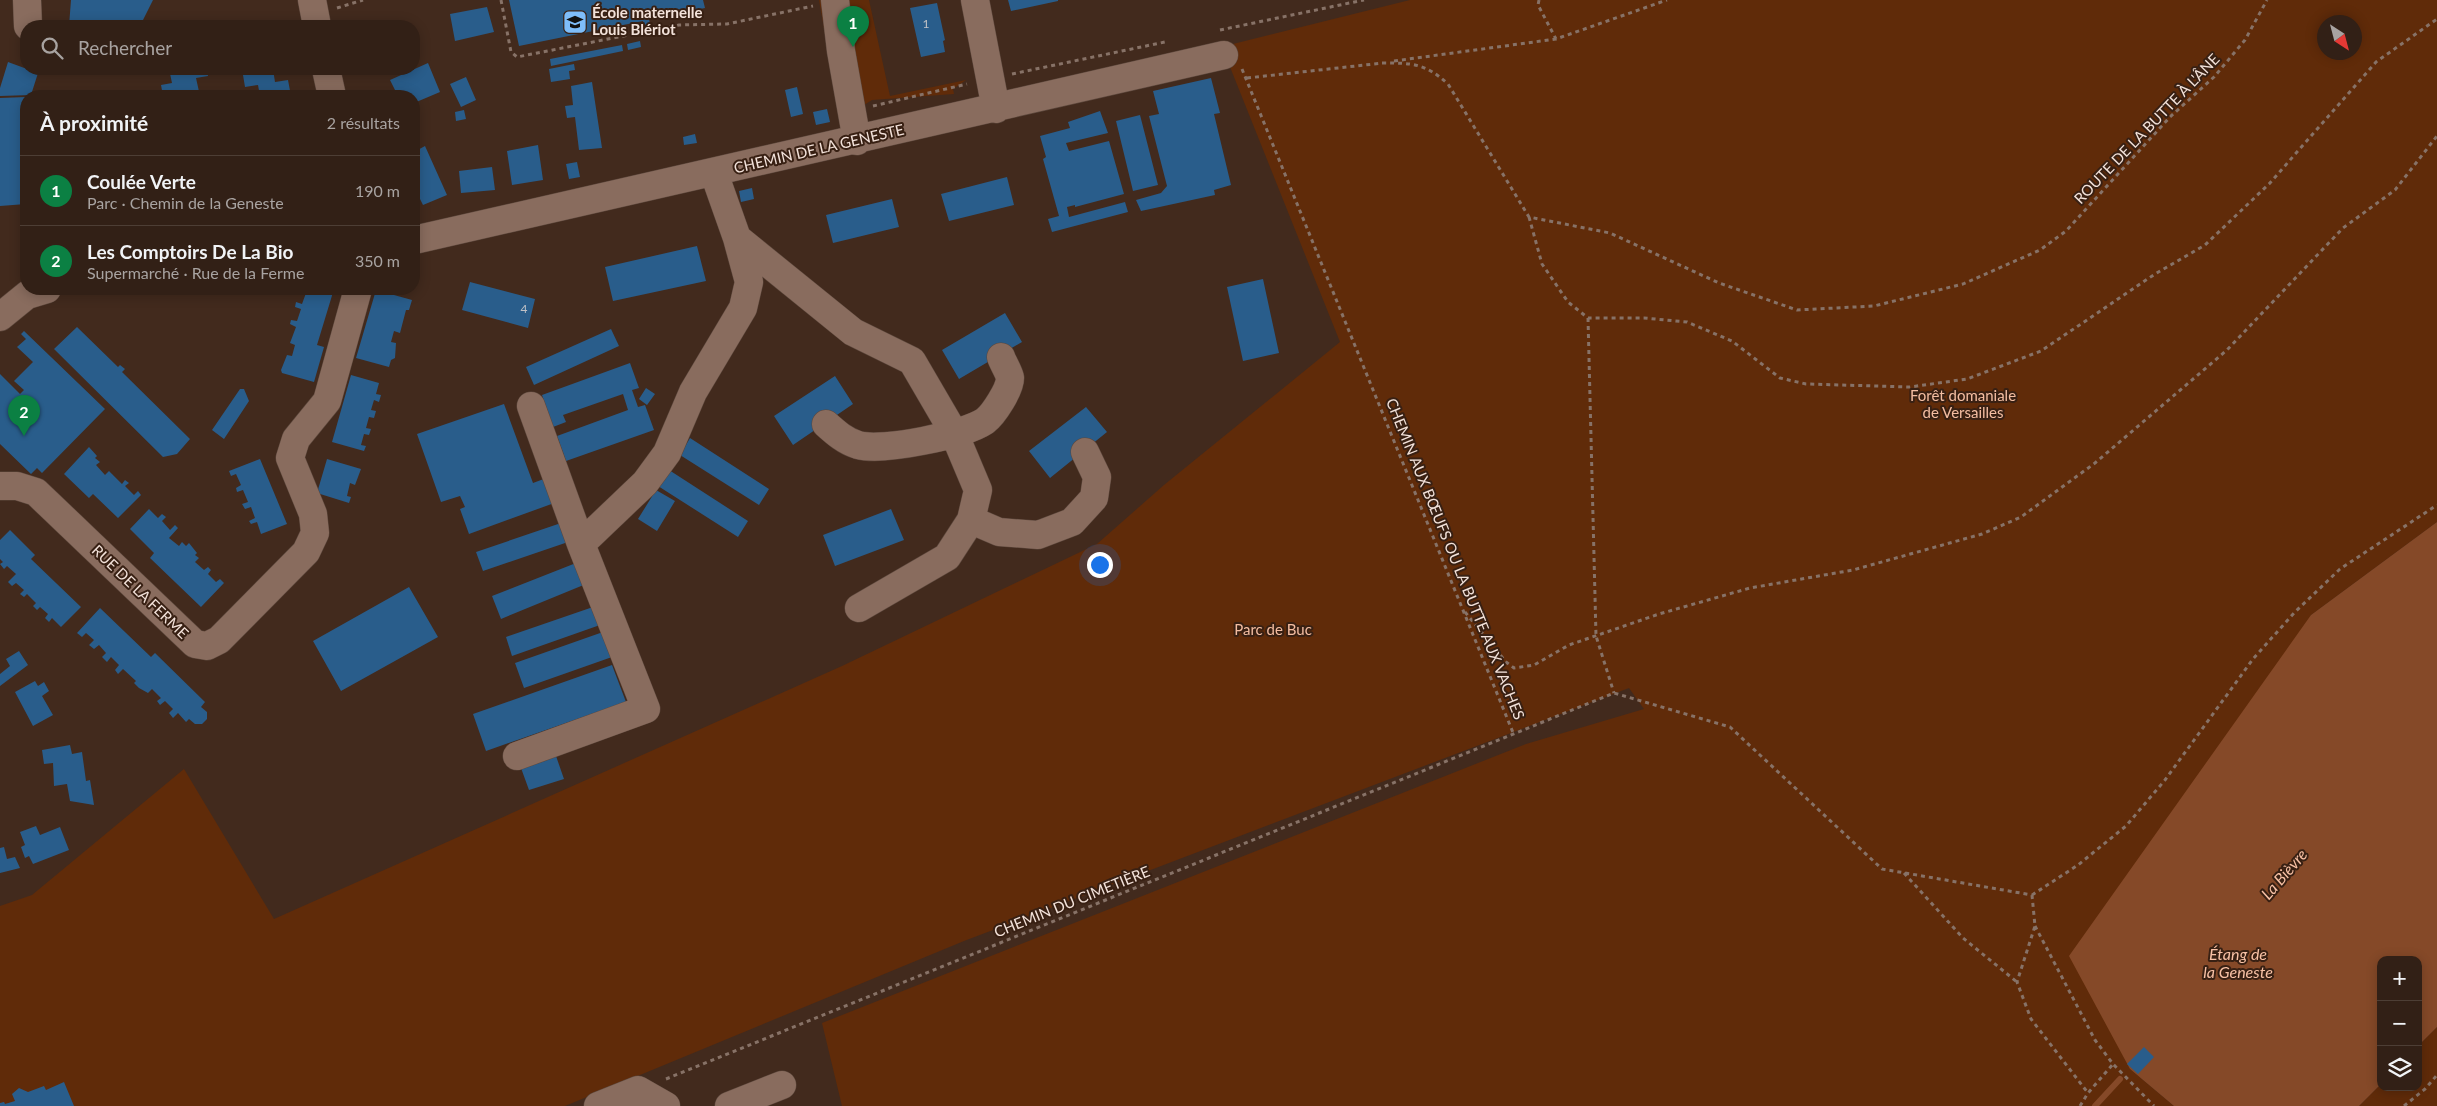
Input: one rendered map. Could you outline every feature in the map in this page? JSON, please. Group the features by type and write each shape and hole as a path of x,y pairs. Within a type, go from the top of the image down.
{"street":[{"path":"27,0 28,20"},
{"path":"294,0 297,2 311,0 316,20"},
{"path":"975,0 996,109"},
{"path":"826,7 857,141"},
{"name":"CHEMIN DE LA GENESTE","path":"420,239 857,141 1224,56"},
{"path":"327,75 331,90"},
{"path":"581,544 645,483 667,453 693,392 744,308 749,282 714,173"},
{"path":"736,238 853,332 912,361 954,433 978,490 971,520 947,557 860,608"},
{"path":"0,318 27,295"},
{"name":"RUE DE LA FERME","path":"0,486 17,486 36,492 195,644 207,646 219,640 306,552 315,533 313,514 290,458 296,439 327,401 356,295"},
{"path":"826,424 842,438 859,446 892,447 954,433 986,420 1004,398 1010,378 1001,357"},
{"path":"517,756 646,709 581,544 531,406"},
{"path":"971,520 999,532 1038,535 1072,522 1094,498 1097,477 1084,452"},
{"path":"730,1106 782,1085"},
{"path":"598,1106 638,1090 666,1106"}],"path":[{"path":"501,0 511,52 517,57 679,25 728,24 814,5 826,7"},
{"path":"1539,0 1538,5 1556,39"},
{"path":"1247,78 1382,63 1556,39 1666,0"},
{"name":"ROUTE DE LA BUTTE À L'ÂNE","path":"1530,217 1610,233 1718,284 1798,310 1874,306 1963,284 2040,250 2066,231 2170,117 2214,77 2245,40 2267,0"},
{"path":"1382,63 1406,63 1432,70 1448,84 1530,217 1542,264 1568,302 1588,318 1644,318 1687,322 1732,341 1780,378 1806,384 1910,387 1968,379 2040,351 2155,274 2205,245 2269,184 2376,62 2437,19"},
{"name":"CHEMIN AUX BŒUFS OU LA BUTTE AUX VACHES","path":"1224,56 1235,53 1247,78 1514,736 1614,694"},
{"path":"851,111 990,78"},
{"path":"1464,612 1506,662 1514,668 1534,665 1568,645 1659,614 1750,588 1853,570 1963,539 2021,518 2095,463 2227,350 2343,228 2395,190 2437,136"},
{"path":"1588,318 1596,636 1614,694 1730,727 1882,869 2032,895 2078,865 2126,826 2165,780 2253,659 2294,613 2340,569 2437,506"},
{"name":"CHEMIN DU CIMETIÈRE","path":"638,1090 1514,736"},
{"path":"1902,872 1964,938 2017,982 2031,1019 2088,1093"},
{"path":"2032,895 2035,926 2095,1040 2113,1064 2154,1106"},
{"path":"2017,982 2035,926"},
{"path":"2080,1106 2088,1093 2113,1064"},
{"path":"2404,1106 2425,1089 2437,1075"}],"green space":[{"path":"819,0 869,0 890,96 966,80 953,89 954,94 872,100 840,120"},
{"path":"1410,0 2437,0 2437,522 2311,615 2130,1069 2174,1106 842,1106 822,1023 1526,744 1644,709 1629,688 964,941 565,1106 0,1106 0,906 32,895 184,769 274,919 842,666 1097,544 1164,485 1340,342 1230,67 1229,45"},
{"path":"2437,1027 2437,1106 2359,1106 2377,1088 2377,1091 2422,1091 2422,1042"}],"water":[{"name":"Étang de la Geneste","path":"2437,522 2437,1027 2422,1042 2422,956 2377,956 2377,1088 2359,1106 2174,1106 2130,1069 2069,956 2311,615"}],"building":[{"path":"71,0 153,0 143,20 69,20"},
{"name":"École maternelle Louis Blériot","path":"509,0 703,0 705,8 649,19 650,24 644,25 643,21 519,46"},
{"path":"1008,0 1058,0 1058,1 1011,11"},
{"path":"937,3 945,40 943,41 945,52 921,57 910,8"},
{"path":"487,7 494,32 455,41 450,14"},
{"path":"640,41 641,47 628,50 627,44"},
{"path":"622,45 623,51 551,66 550,59"},
{"path":"8,62 20,66 20,75 37,75 33,90 20,90 20,95 0,96 0,88"},
{"path":"428,63 440,92 420,100 420,90 395,90 390,80 401,75 420,75 420,67"},
{"path":"574,64 575,70 569,71 570,79 551,82 549,69"},
{"path":"170,75 208,75 196,78 199,90 162,90 161,85 172,83"},
{"path":"243,75 274,75 275,82 288,80 290,90 259,90 258,85 245,87"},
{"path":"466,77 476,100 461,107 450,84"},
{"path":"1211,78 1220,113 1214,114 1231,185 1214,190 1215,195 1141,211 1136,200 1161,193 1167,186 1149,116 1159,114 1153,91"},
{"path":"592,82 602,148 579,150 575,117 567,118 565,106 573,105 571,86"},
{"path":"797,87 803,114 791,117 785,90"},
{"path":"20,97 20,204 0,206 0,98"},
{"path":"827,109 830,122 816,125 813,112"},
{"path":"464,110 466,119 456,121 455,112"},
{"path":"1100,111 1108,133 1066,143 1069,151 1109,141 1124,194 1075,207 1075,205 1067,207 1069,217 1125,202 1128,212 1052,232 1048,219 1059,216 1043,159 1046,157 1040,136 1070,128 1068,122"},
{"path":"1140,115 1158,185 1133,191 1116,121"},
{"path":"695,134 697,143 684,145 683,137"},
{"path":"538,145 543,180 512,185 507,151"},
{"path":"425,146 447,195 423,205 420,199 420,149"},
{"path":"577,162 580,177 569,179 566,164"},
{"path":"492,167 495,190 461,193 459,171"},
{"path":"1007,177 1014,205 949,221 941,194"},
{"path":"752,188 754,199 741,202 739,191"},
{"path":"892,199 899,227 833,243 826,215"},
{"path":"697,246 706,281 613,301 605,267"},
{"path":"1263,279 1279,353 1243,361 1227,287"},
{"path":"470,282 535,299 528,328 462,310"},
{"path":"305,295 332,295 317,345 324,347 314,382 282,373 281,370 287,355 292,356 295,345 290,343 296,327 290,324 291,320 297,321 301,309 295,307 296,302 302,304"},
{"path":"375,295 394,295 412,300 409,310 406,310 400,333 394,331 391,342 396,343 395,358 391,360 389,367 356,358"},
{"path":"1005,313 1022,342 959,379 942,350"},
{"path":"77,327 118,367 120,365 125,369 122,372 190,439 177,454 163,457 54,349"},
{"path":"611,329 619,346 534,385 526,367"},
{"path":"24,331 105,409 42,473 37,468 31,474 0,444 0,374 20,394 24,390 14,381 33,362 17,347 26,339 21,334"},
{"path":"630,363 639,388 632,390 638,407 645,405 654,430 566,461 557,436 628,410 623,394 563,415 566,422 553,427 542,395"},
{"path":"351,375 379,383 376,394 381,395 379,402 374,400 371,410 376,411 374,418 369,417 366,428 371,429 369,435 364,434 361,445 366,446 364,451 332,442"},
{"path":"835,376 853,404 793,445 774,416"},
{"path":"646,388 655,394 647,405 639,399"},
{"path":"240,389 244,389 249,401 224,439 212,430"},
{"path":"504,404 533,483 549,477 557,502 469,534 460,509 465,507 460,496 441,502 417,434"},
{"path":"1086,407 1107,432 1050,478 1029,451"},
{"path":"690,438 769,489 759,505 680,455"},
{"path":"89,447 97,456 95,458 100,462 96,465 105,475 109,471 122,484 125,480 129,483 125,486 134,495 138,491 141,495 118,518 93,494 89,498 64,474"},
{"path":"260,459 287,524 261,534 257,522 251,524 249,521 255,518 251,507 245,509 242,504 248,502 243,490 237,492 236,488 241,485 236,474 231,476 229,471"},
{"path":"327,459 361,469 355,485 350,483 347,496 351,497 349,503 317,493"},
{"path":"669,470 748,521 738,537 658,486"},
{"path":"656,490 675,501 657,531 638,519"},
{"path":"149,509 158,518 162,514 166,517 162,521 170,530 175,525 178,528 169,538 179,546 182,542 186,546 189,543 197,553 195,555 199,558 195,562 204,570 208,567 211,570 208,574 216,582 220,579 224,583 201,607 150,558 154,553 130,529"},
{"path":"891,509 904,540 835,566 823,535"},
{"path":"564,522 571,541 483,571 476,552"},
{"path":"10,530 35,555 31,559 81,607 61,627 52,618 49,622 45,618 48,614 40,607 37,610 33,606 36,603 27,594 24,597 20,594 24,590 16,583 12,586 8,582 16,574 7,566 4,569 0,564 3,562 0,559 0,540"},
{"path":"576,563 586,584 501,619 492,596"},
{"path":"409,587 438,637 341,691 313,641"},
{"path":"593,607 600,625 512,656 506,637"},
{"path":"100,608 151,657 155,653 205,702 201,707 207,712 207,719 202,724 195,724 189,719 186,722 178,713 173,718 169,713 173,709 165,701 160,705 157,701 161,698 152,689 148,693 139,688 134,683 136,681 123,669 118,674 115,670 119,665 111,657 107,662 102,657 106,653 99,645 94,649 89,645 94,640 86,633 82,637 77,633"},
{"path":"603,632 612,657 524,688 515,663"},
{"path":"19,651 28,665 0,686 0,674 10,666 6,659"},
{"path":"612,665 626,702 486,751 473,714"},
{"path":"35,681 38,686 44,682 49,691 42,696 53,715 33,726 15,692"},
{"path":"70,745 72,754 82,752 86,781 90,780 94,805 70,801 67,784 54,786 53,763 44,764 42,750"},
{"path":"556,756 564,779 529,790 521,768"},
{"path":"36,826 40,835 60,827 69,850 33,864 29,856 25,858 21,847 25,845 20,832"},
{"path":"4,847 7,859 15,857 20,868 0,873 0,848"},
{"path":"2144,1047 2154,1057 2138,1074 2127,1064"},
{"path":"64,1082 74,1106 0,1106 0,1103 4,1102 5,1104 15,1101 12,1094 19,1088 28,1092 44,1086 46,1090"}],"waterway":[{"name":"La Bièvre","path":"2095,1106 2120,1079"}],"place":[{"name":"École maternelle Louis Blériot","path":"575,22"},
{"name":"Coulée Verte","path":"853,47"},
{"name":"Les Comptoirs De La Bio","path":"24,436"}],"park label":[{"name":"Forêt domaniale de Versailles","path":"1963,404"},
{"name":"Parc de Buc","path":"1273,630"}]}
